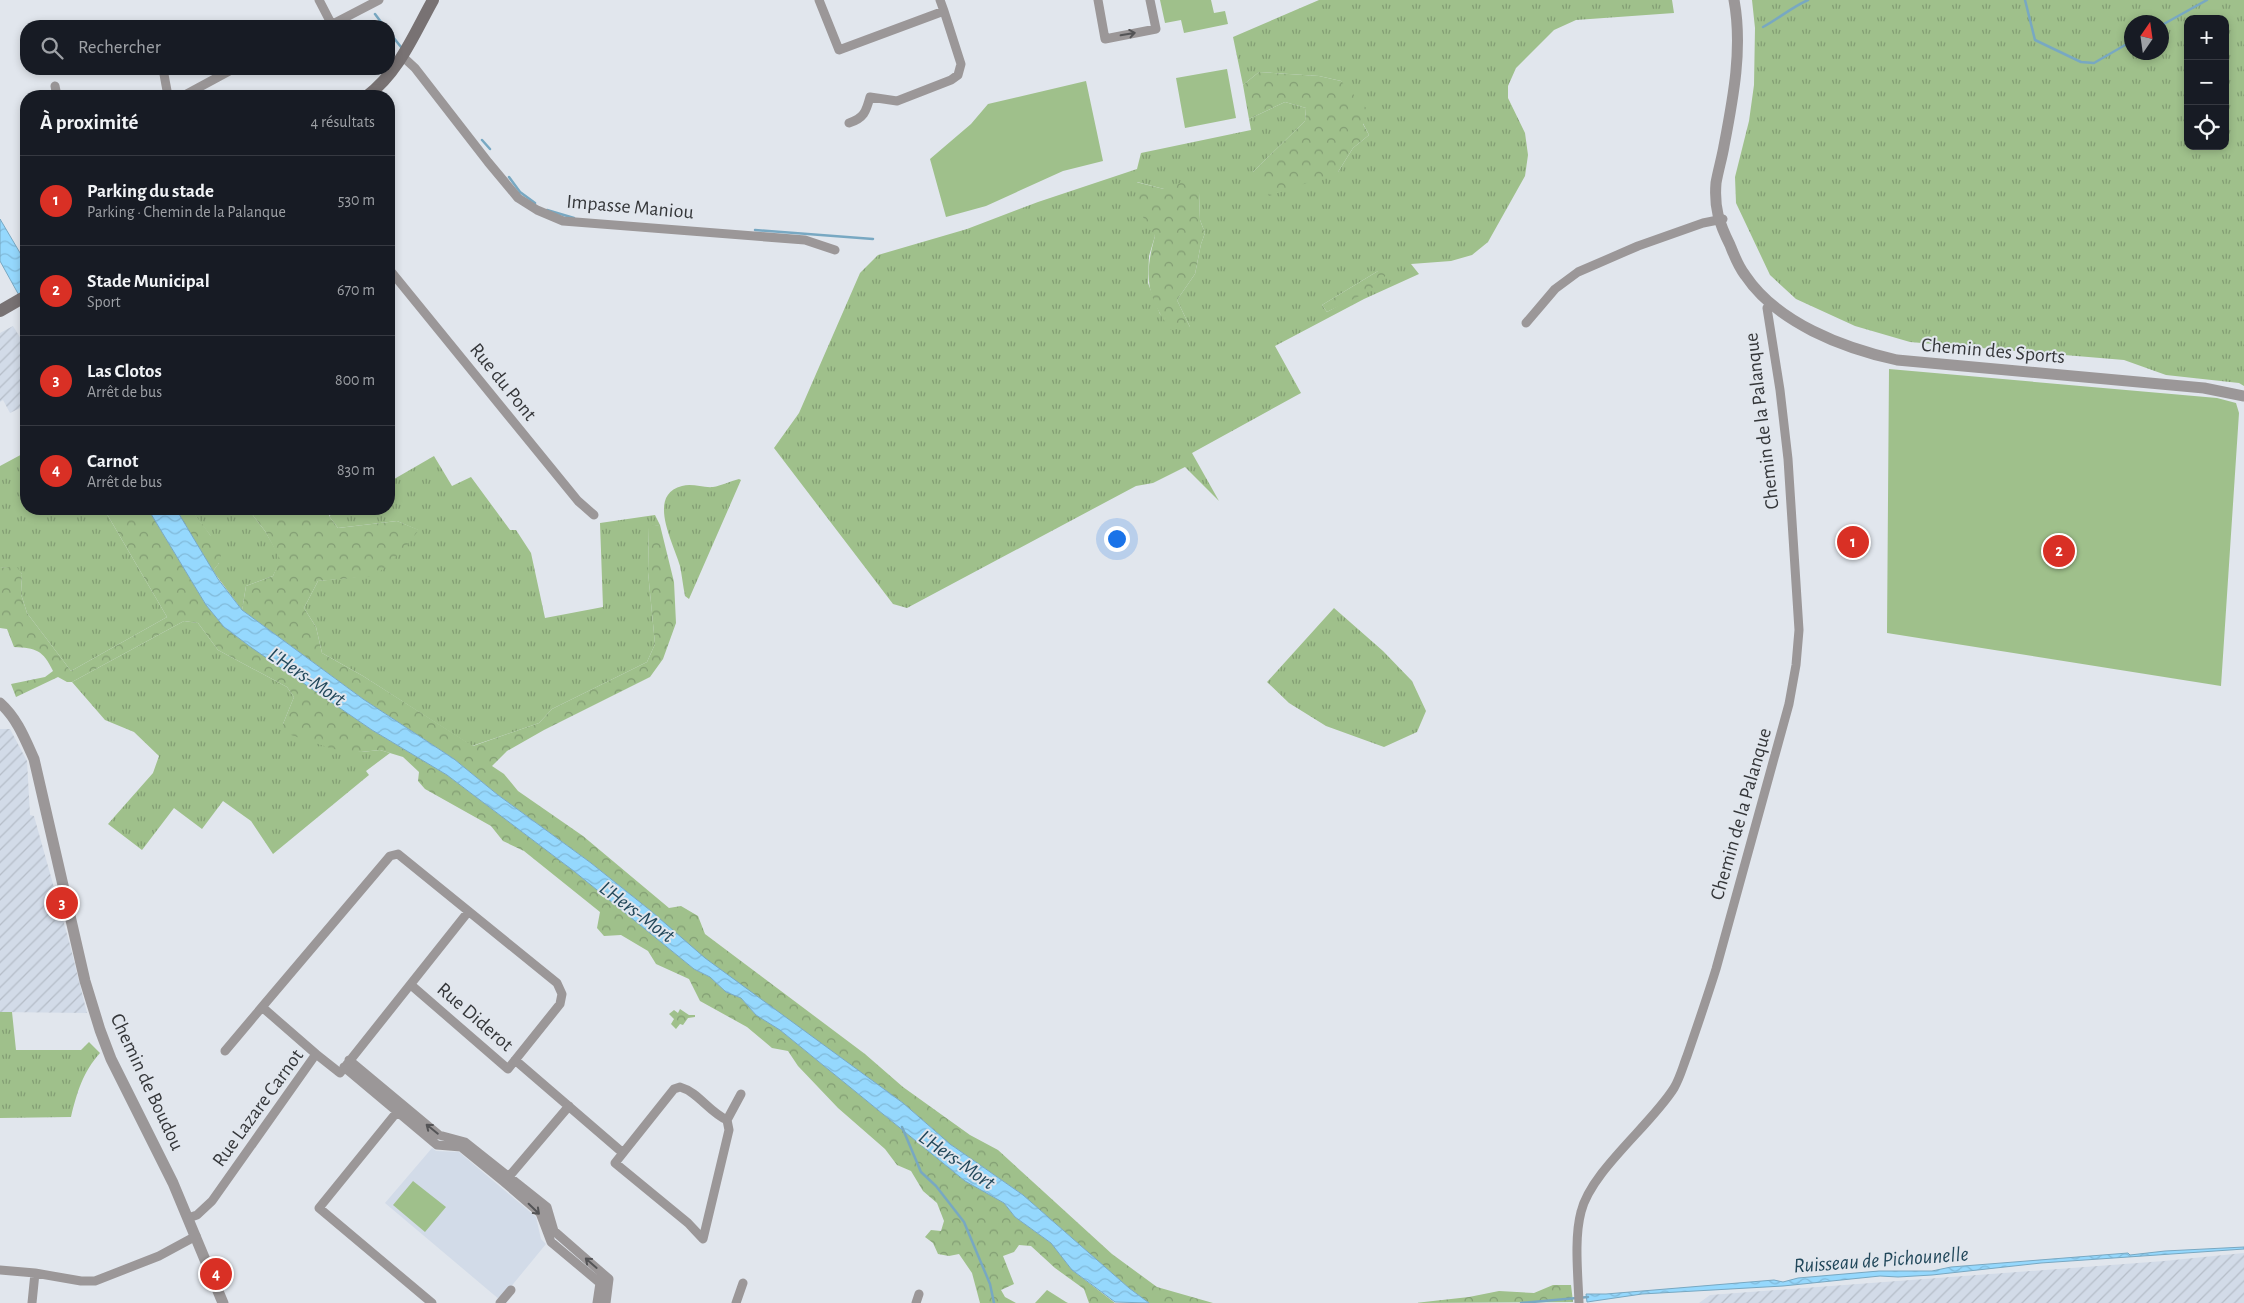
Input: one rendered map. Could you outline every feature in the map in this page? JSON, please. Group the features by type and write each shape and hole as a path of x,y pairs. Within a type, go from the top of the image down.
{"main road":[{"path":"395,66 433,0"},
{"path":"373,90 388,75"},
{"path":"4,308 20,299"}],"street":[{"path":"319,0 327,20"},
{"path":"339,20 362,5 379,0"},
{"path":"819,0 839,50 944,10"},
{"path":"849,123 860,119 866,113 870,97 897,101 951,80 958,75 961,64 940,0"},
{"path":"1098,0 1105,39 1156,29 1150,0"},
{"name":"Chemin des Sports","path":"1734,0 1738,20 1737,57 1732,107 1720,168 1720,219 1757,291 1783,314 1854,348 1897,360 2204,388 2244,396"},
{"name":"Impasse Maniou","path":"402,56 415,68 518,198 537,210 563,221 805,240 835,250"},
{"path":"164,75 167,90"},
{"path":"194,90 222,75"},
{"path":"56,86 56,90"},
{"path":"1526,323 1555,289 1578,272 1638,246 1720,219"},
{"name":"Rue du Pont","path":"395,276 578,501 594,515"},
{"name":"Chemin de la Palanque","path":"1579,1303 1579,1224 1581,1210 1589,1192 1610,1164 1657,1111 1675,1086 1713,977 1789,704 1796,665 1799,630 1788,459 1780,390 1767,308"},
{"name":"Chemin de Boudou","path":"0,702 21,730 34,760 85,981 100,1030 111,1058 173,1182 223,1303"},
{"path":"225,1051 390,856 398,854 557,983 562,994 560,1004 515,1060 623,1153"},
{"path":"468,912 347,1064 400,1108 436,1145 461,1146 547,1207 554,1231 609,1279 606,1303"},
{"name":"Rue Diderot","path":"411,985 508,1069 515,1060"},
{"path":"262,1007 316,1054"},
{"name":"Rue Lazare Carnot","path":"188,1218 197,1215 212,1201 316,1054 340,1073 347,1064"},
{"path":"727,1120 718,1116 687,1089 680,1087 674,1089 615,1163 688,1223 704,1239 729,1130 727,1120 741,1094"},
{"path":"506,1179 569,1106"},
{"path":"400,1108 319,1208 432,1303"},
{"path":"506,1179 540,1213 551,1242 600,1283 597,1303"},
{"path":"0,1270 95,1281 159,1256 196,1236"},
{"path":"32,1303 35,1273"},
{"path":"736,1303 743,1283"},
{"path":"500,1303 510,1290"},
{"path":"916,1303 919,1294"}],"shaded area":[{"path":"13,326 20,337 20,408 10,413 3,400 0,402 0,333"},
{"path":"0,729 10,729 27,761 30,815 34,816 87,1013 0,1012"},
{"path":"432,1148 436,1151 459,1152 536,1217 541,1239 546,1244 500,1300 385,1203"},
{"path":"2244,1253 2244,1303 1699,1303 1710,1295 2164,1261"}],"green space":[{"path":"1160,0 1211,0 1214,13 1225,11 1228,24 1184,33 1181,20 1165,23"},
{"path":"1319,0 1672,0 1674,13 1576,20 1554,30 1516,68 1508,86 1508,98 1525,133 1528,155 1525,176 1488,242 1472,255 1451,261 1411,264 1419,274 1364,299 1275,346 1301,393 1192,453 1219,501 1185,467 1153,483 1136,486 907,608 893,604 774,448 799,413 860,273 878,255 967,229 1038,202 1137,169 1141,153 1251,130 1249,119 1285,102 1306,108 1305,121 1253,172 1338,172 1353,148 1369,135 1341,81 1319,76 1259,72 1243,85 1233,37","holes":["1137,182 1164,189 1199,193 1200,220 1205,233 1195,274 1177,300 1190,327 1160,314 1148,283 1149,256 1155,236","1378,271 1366,290 1327,312 1322,305"]},
{"path":"1752,0 2244,0 2244,386 2239,383 2166,375 2124,360 1910,342 1855,326 1796,299 1770,275 1736,203 1735,177 1749,121 1754,85 1755,28"},
{"path":"1227,69 1236,118 1185,128 1176,78"},
{"path":"1259,72 1319,76 1341,81 1367,109 1363,124 1369,135 1353,148 1338,172 1269,196 1253,172 1305,121 1306,108 1285,102 1249,119 1243,85"},
{"path":"1086,81 1103,161 1063,171 986,206 946,217 930,159 971,124 988,104"},
{"path":"1136,182 1164,189 1183,182 1199,193 1200,220 1205,233 1195,274 1177,300 1190,327 1171,330 1156,307 1152,296 1149,274 1149,263 1155,236 1138,209"},
{"path":"1386,269 1388,272 1383,279 1360,295 1327,312 1322,305 1378,271"},
{"path":"1889,369 2217,398 2236,403 2239,413 2221,686 1887,633"},
{"path":"20,455 20,515 108,515 167,617 71,671 27,613 21,594 22,574 15,567 0,568 0,466"},
{"path":"434,456 452,486 471,477 510,530 516,530 531,553 545,618 603,607 600,523 655,515 660,525 649,527 648,572 655,644 647,662 552,709 539,723 472,746 363,676 322,653 316,627 304,608 318,581 375,575 418,530 397,521 338,528 329,516 395,515 395,479"},
{"path":"741,480 689,599 685,596 680,566 665,521 664,509 666,499 671,491 682,486 713,487"},
{"path":"108,515 152,515 206,605 224,627 372,730 447,775 575,872 694,969 710,977 726,992 741,998 756,1015 780,1030 965,1181 1004,1203 1015,1217 1051,1243 1072,1270 1115,1303 1089,1303 1084,1289 1055,1268 1031,1246 1019,1245 1014,1252 1003,1256 1014,1284 1001,1290 1005,1297 1016,1303 980,1303 972,1273 959,1254 949,1256 938,1254 933,1243 925,1237 931,1230 941,1231 944,1221 937,1203 923,1191 911,1171 897,1165 885,1149 838,1108 798,1066 788,1051 772,1048 747,1027 700,1001 689,979 656,964 648,951 621,935 604,936 597,928 600,912 524,851 503,841 491,826 425,789 418,781 419,772 403,757 380,750 361,752 333,749 285,733 283,724 294,697 287,687 218,650 198,623 184,621 72,682 67,682 58,677 16,697 11,684 45,677 53,671 42,654 33,649 14,647 7,629 0,628 0,568 16,566 22,574 21,594 27,613 71,671 167,617"},
{"path":"180,515 195,515 213,539 221,557 213,571"},
{"path":"195,515 253,515 265,531 281,559 273,576 246,586 242,610 213,571 219,563 210,535"},
{"path":"253,515 329,515 338,528 397,521 419,530 400,553 375,576 318,581 304,608 316,627 322,653 363,676 473,746 539,723 552,709 647,662 655,644 648,572 649,526 660,525 674,582 676,623 663,659 650,677 544,730 507,751 492,766 504,774 518,791 583,836 669,908 681,906 698,916 705,934 865,1054 903,1087 970,1135 998,1150 1112,1254 1157,1287 1213,1303 1149,1303 1129,1288 1023,1195 950,1144 903,1103 704,958 651,911 591,863 498,795 454,759 363,699 242,610 246,586 273,576 280,559 265,531"},
{"path":"1334,608 1383,651 1412,681 1426,711 1417,732 1384,747 1326,726 1289,703 1267,682"},
{"path":"184,621 198,623 218,650 287,687 294,697 283,724 361,752 380,750 390,753 366,771 369,775 273,854 251,821 223,801 202,829 174,808 142,850 108,824 153,773 159,756 134,732 105,720 72,682"},
{"path":"680,1009 689,1015 695,1015 695,1017 688,1018 683,1025 680,1024 676,1029 671,1024 674,1019 669,1014 674,1010 678,1013"},
{"path":"0,1012 12,1012 16,1050 81,1050 89,1042 100,1053 81,1083 71,1117 0,1118"},
{"path":"413,1181 446,1207 425,1232 393,1205"},
{"path":"1553,1285 1571,1285 1573,1302 1415,1303 1469,1297 1499,1291 1534,1293"},
{"path":"1047,1290 1066,1302 1068,1303 1035,1303"}],"water":[{"path":"0,219 20,253 20,297 0,261"},
{"name":"L'Hers-Mort","path":"152,515 180,515 218,579 242,610 363,699 454,759 498,795 591,863 651,911 705,958 903,1103 950,1144 1023,1195 1129,1288 1149,1303 1115,1302 1072,1270 1051,1243 1015,1217 1004,1203 965,1181 780,1030 756,1015 741,998 726,992 710,977 694,969 575,872 447,775 372,730 252,648 224,627 206,605"},
{"path":"2244,1247 2244,1249 2041,1263 1932,1275 1880,1276 1783,1286 1642,1294 1587,1302 1586,1294 1774,1280 1783,1282 1798,1278 1879,1271 1932,1271 1951,1267 2128,1253 2130,1255 2165,1251"}],"waterway":[{"path":"1763,27 1808,0"},
{"path":"2025,0 2035,40 2081,62 2094,63 2124,46"},
{"path":"2169,21 2207,0"},
{"path":"375,14 380,20"},
{"path":"395,40 401,47"},
{"path":"482,140 490,149"},
{"path":"509,177 520,192 535,203"},
{"path":"547,210 574,218"},
{"path":"755,230 873,239"},
{"name":"L'Hers-Mort","path":"902,1127 921,1172 936,1186 964,1222 990,1284 994,1303"},
{"name":"Ruisseau de Pichounelle","path":"1521,1303 1588,1297"}],"place":[{"name":"Parking du stade","path":"1853,542"},
{"name":"Stade Municipal","path":"2059,551"},
{"name":"Las Clotos","path":"62,903"},
{"name":"Carnot","path":"216,1274"}]}
